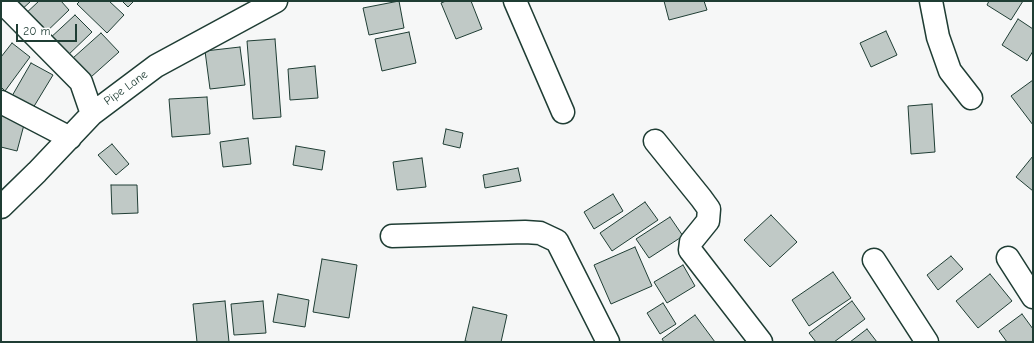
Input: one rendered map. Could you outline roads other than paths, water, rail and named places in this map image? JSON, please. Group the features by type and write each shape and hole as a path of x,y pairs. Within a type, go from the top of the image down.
{"street":[{"path":"1,1 81,82 92,114"},
{"name":"Pipe Lane","path":"1,207 37,172 92,114 156,66 276,1"},
{"path":"515,1 563,112"},
{"path":"931,1 938,37 950,71 972,98"},
{"path":"1,102 70,138"},
{"path":"655,141 701,198 708,210 708,221 691,242 690,250 761,342"},
{"path":"392,236 525,232 540,234 557,241 608,342"},
{"path":"1008,258 1033,296"},
{"path":"874,260 927,342"}]}
